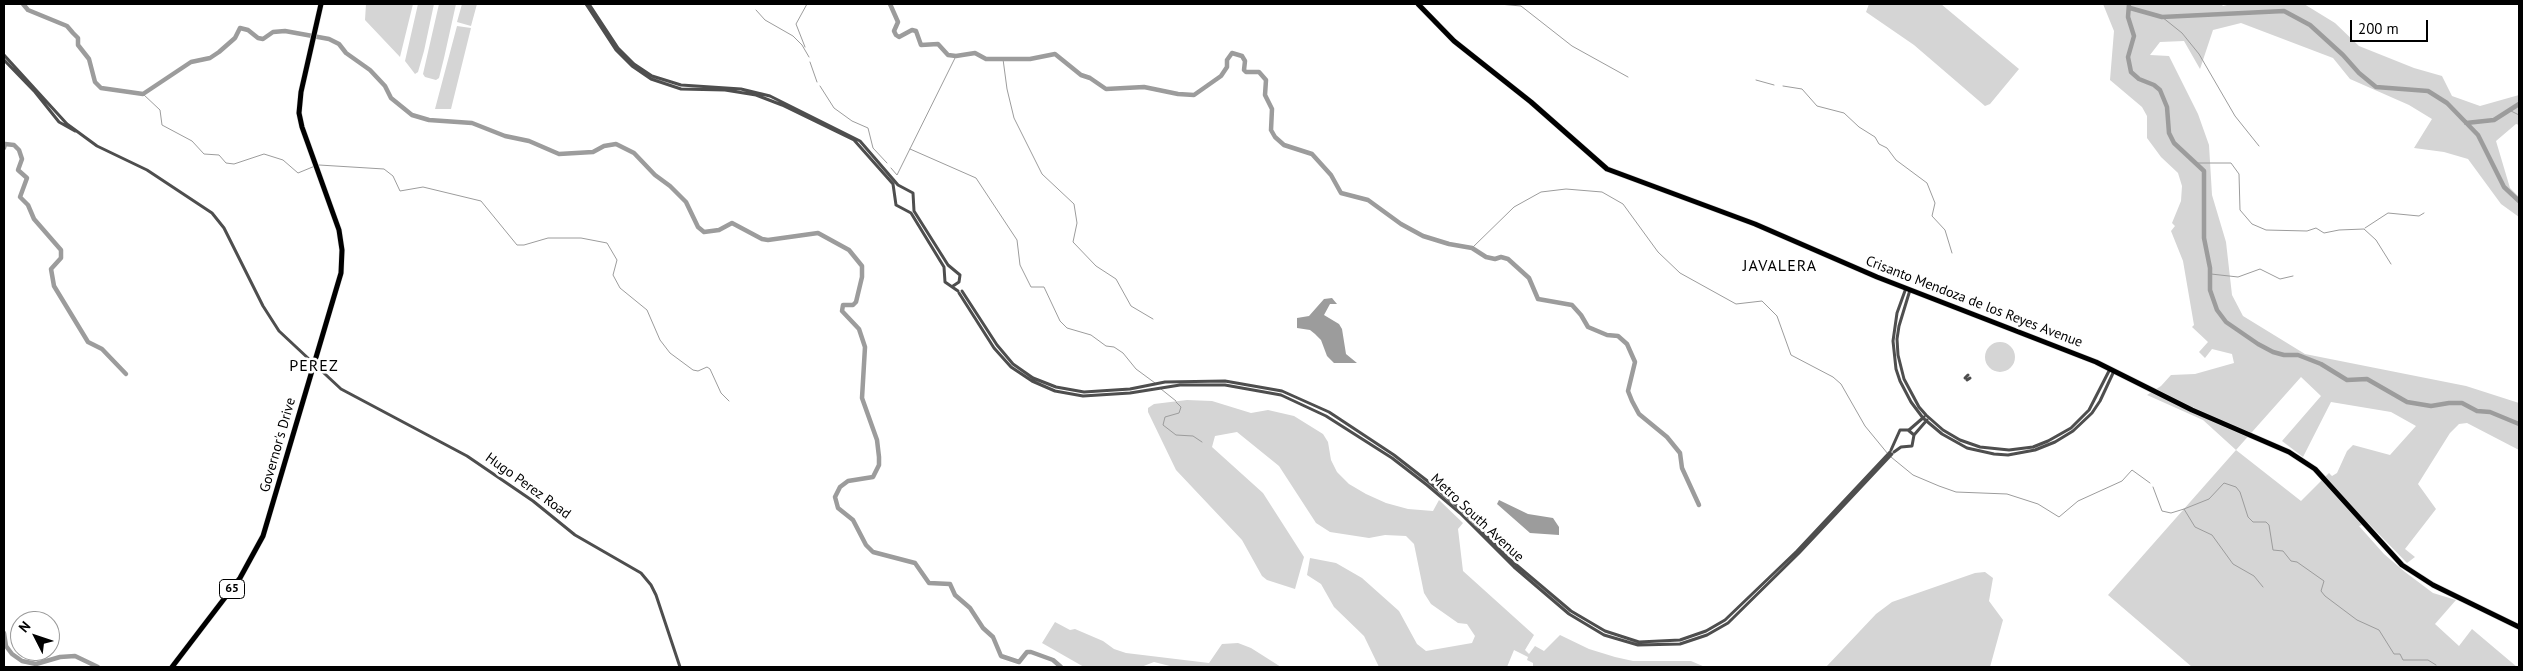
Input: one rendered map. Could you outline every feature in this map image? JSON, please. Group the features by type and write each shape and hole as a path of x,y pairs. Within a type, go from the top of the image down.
{"main road":[{"name":"Governor's Drive","path":"172,667 246,569 263,536 339,279 342,255 339,230 299,113 301,92 321,4"},
{"name":"Crisanto Mendoza de los Reyes Avenue","path":"1418,4 1460,47 1531,102 1606,169 1755,224 1908,289 2112,370 2302,460 2328,483 2402,564 2433,585 2519,627"}],"street":[{"path":"586,4 611,45 640,72 662,84 681,89 741,92 769,99 858,143 893,184 896,194 896,205 911,213 946,273 945,282 953,286 958,283 960,275 953,270 912,206"},
{"path":"590,4 618,48 647,73 672,84 741,88 783,101 855,137 904,189 914,195 915,200 912,206 906,210"},
{"path":"4,56 38,90 61,119 78,132"},
{"path":"4,60 35,92 61,124 78,132"},
{"name":"Hugo Perez Road","path":"78,132 97,146 147,170 212,213 224,228 269,316 279,331 345,392 467,456 533,501 575,534 641,573 656,595 680,667"},
{"path":"896,194 904,189"},
{"path":"946,273 953,270"},
{"name":"Metro South Avenue","path":"958,283 960,291 1002,358 1032,382 1055,391 1083,396 1130,393 1195,384 1247,387 1281,395 1326,416 1392,458 1427,485 1460,513 1514,567 1569,614 1604,635 1638,646 1680,644 1708,635 1728,623 1802,550 1890,453 1899,431 1909,430 1926,418"},
{"name":"Metro South Avenue","path":"953,286 960,291 1013,364 1034,378 1071,391 1130,389 1158,383 1195,380 1248,383 1282,391 1329,412 1394,455 1436,488 1507,557 1571,611 1606,631 1639,642 1680,640 1706,631 1725,620 1797,551 1890,453 1901,447 1912,446 1914,435 1926,418"},
{"path":"1908,289 1899,326 1898,355 1910,392 1926,418 1942,434 1967,448 1994,454 2035,450 2055,442 2084,422 2100,401 2112,370"},
{"path":"1909,430 1914,435"},
{"path":"1896,442 1901,447"}],"shaded area":[{"path":"366,4 413,4 400,57 365,20"},
{"path":"418,4 434,4 424,51 418,72 415,74 405,61"},
{"path":"439,4 456,4 439,78 436,80 425,77 423,74"},
{"path":"462,4 477,4 471,26 457,22"},
{"path":"1869,4 1941,4 2019,69 1990,104 1985,106 1914,45 1866,12"},
{"path":"2103,4 2221,4 2223,6 2231,4 2304,4 2335,23 2359,46 2414,68 2442,76 2452,96 2480,106 2519,95 2519,125 2516,124 2496,141 2510,188 2519,197 2519,217 2501,204 2468,159 2444,152 2414,148 2432,119 2409,105 2350,79 2333,58 2241,23 2213,30 2200,69 2184,41 2160,42 2150,55 2169,56 2198,114 2209,145 2212,195 2226,242 2232,295 2243,316 2305,354 2466,386 2519,403 2519,450 2467,423 2459,424 2450,433 2418,484 2436,509 2405,549 2415,557 2407,563 2368,523 2359,526 2384,554 2405,572 2433,593 2456,600 2435,624 2459,646 2472,629 2517,667 2192,667 2108,595 2236,450 2203,420 2147,395 2161,386 2171,375 2195,374 2234,363 2232,354 2212,349 2205,358 2199,352 2208,342 2192,327 2194,325 2183,261 2171,231 2175,226 2172,223 2181,201 2182,186 2178,173 2161,157 2147,138 2147,116 2142,107 2110,80 2114,31","holes":["2301,377 2321,396 2282,441 2303,457 2331,402 2391,412 2416,426 2390,455 2353,445 2347,451 2337,473 2332,476 2329,473 2301,501 2236,450"]},
{"path":"457,26 471,28 451,109 435,109"},
{"path":"1332,298 1337,304 1330,304 1324,315 1339,324 1342,329 1346,354 1357,363 1334,363 1327,356 1321,340 1315,334 1310,330 1297,328 1297,318 1309,316 1324,299"},
{"path":"2000,342 2011,346 2015,357 2011,368 2000,372 1989,368 1985,357 1989,346"},
{"path":"1187,400 1212,401 1251,413 1268,410 1294,416 1323,434 1328,442 1331,460 1337,472 1349,484 1366,494 1386,503 1408,509 1433,511 1439,500 1463,523 1458,529 1463,571 1534,635 1525,650 1529,654 1535,646 1544,651 1560,635 1589,649 1633,661 1691,661 1705,667 1533,667 1533,663 1527,660 1528,657 1514,650 1507,667 1379,667 1364,636 1334,607 1321,584 1307,575 1310,558 1336,563 1362,578 1399,611 1417,644 1426,651 1472,643 1475,636 1467,624 1458,623 1431,604 1424,593 1414,544 1406,536 1385,535 1369,538 1330,532 1316,523 1279,466 1237,432 1215,436 1212,447 1263,493 1304,557 1295,589 1267,580 1262,576 1242,540 1176,470 1148,412 1148,408 1154,404"},
{"path":"1499,500 1528,514 1553,518 1559,527 1559,535 1530,533 1497,504"},
{"path":"1985,572 1993,578 1989,601 2003,620 1990,667 1826,667 1876,614 1892,602 1975,573"},
{"path":"1055,622 1070,630 1075,629 1103,641 1114,649 1126,653 1209,663 1222,644 1238,643 1251,648 1281,667 1174,667 1154,662 1141,667 1084,667 1042,643"}],"waterway":[{"path":"23,4 28,10 67,26 78,38 78,45 89,59 95,82 101,88 143,94 191,62 210,58 219,52 235,38 240,28 248,30 258,38 263,39 273,32 285,31 329,39 339,44 346,53 370,70 385,86 391,98 412,115 429,120 472,123 505,136 529,141 559,154 593,152 604,146 616,144 634,153 655,175 670,186 686,202 698,227 704,232 719,230 732,223 762,239 768,240 818,233 849,250 862,266 862,277 856,302 853,305 843,305 842,311 859,329 865,347 862,398 877,440 879,465 873,477 848,481 840,487 835,497 838,508 853,520 866,545 873,552 915,563 929,583 950,584 955,595 970,608 983,628 993,637 1001,656 1019,662 1027,652 1031,652 1053,660 1061,667"},
{"path":"805,47 796,24 807,4"},
{"path":"890,4 898,22 894,31 899,37 912,30 916,31 921,45 938,44 948,55 956,56 975,53 986,59 1030,59 1055,54 1081,75 1090,78 1106,89 1144,87 1178,94 1194,95 1221,76 1227,67 1227,60 1232,53 1242,56 1245,61 1244,70 1246,72 1259,72 1266,80 1265,95 1272,109 1271,130 1275,137 1284,145 1312,154 1331,175 1341,193 1368,200 1401,224 1423,236 1449,244 1472,248 1486,257 1508,259 1529,278 1538,299 1572,305 1588,327 1607,335 1618,336 1627,344 1635,362 1628,391 1632,401 1639,414 1667,437 1680,453 1682,468 1699,505"},
{"path":"1499,4 1521,6 1572,46 1628,77"},
{"path":"2129,4 2128,17 2134,36 2128,57 2131,72 2139,79 2154,85 2160,90 2167,107 2169,133 2174,143 2204,171 2204,238 2210,268 2210,290 2217,310 2226,322 2273,352 2284,355 2298,355 2321,364 2347,380 2367,379 2407,402 2431,406 2462,403 2477,411 2490,412 2519,424"},
{"path":"2130,8 2162,17 2284,11 2310,25 2376,87 2428,91 2447,103 2478,135 2504,187 2519,201"},
{"path":"756,10 765,20 793,36 802,45 809,57"},
{"path":"2162,17 2182,33 2199,54 2235,116 2259,146"},
{"path":"891,168 897,175 956,56"},
{"path":"1003,59 1007,89 1014,118 1042,174 1074,204 1077,223 1073,242 1096,266 1116,279 1131,306 1153,319"},
{"path":"810,62 817,82"},
{"path":"1756,80 1774,85"},
{"path":"820,86 834,108 852,121 868,128 873,148 887,163"},
{"path":"1783,86 1802,89 1817,106 1844,113 1859,127 1875,137 1879,144 1887,148 1896,160 1927,183 1935,203 1932,216 1945,230 1952,253"},
{"path":"143,94 160,110 162,125 192,141 204,154 219,155 226,163 234,164 264,154 283,160 298,173 315,166"},
{"path":"2466,123 2494,120 2519,104"},
{"path":"2509,110 2519,115"},
{"path":"4,148 5,144 14,145 19,150 22,159 18,170 27,178 20,197 28,205 34,219 61,250 61,258 51,269 54,286 88,342 102,349 126,374"},
{"path":"910,149 976,178 1017,240 1020,265 1031,287 1044,287 1060,321 1067,328 1091,335 1106,346 1114,347 1123,353 1136,369 1155,383"},
{"path":"2197,163 2231,163 2239,174 2240,210 2252,224 2266,230 2307,231 2316,228 2324,233 2364,229 2376,240 2391,264"},
{"path":"319,165 384,169 393,176 400,191 423,187 481,201 517,245 524,245 548,238 581,238 607,243 617,260 613,275 620,288 647,310 660,340 670,353 693,370 698,371 707,367 710,369 721,393 729,401"},
{"path":"1472,248 1514,207 1541,192 1566,189 1602,192 1623,204 1658,252 1680,273 1736,304 1762,301 1777,316 1791,355 1833,377 1841,384 1865,426 1888,454"},
{"path":"2365,228 2388,213 2419,216 2424,213"},
{"path":"2211,274 2238,277 2260,269 2280,279 2293,276"},
{"path":"1161,389 1176,401"},
{"path":"1176,402 1181,407 1179,413 1165,417 1163,425 1176,435 1193,436 1202,442"},
{"path":"1891,457 1913,475 1939,486 1956,492 2007,494 2038,504 2059,517 2078,501 2122,481 2132,470 2150,483"},
{"path":"2184,509 2209,499 2224,483 2236,487 2240,492 2248,517 2253,522 2266,522 2269,525 2273,550 2283,551 2291,561 2297,562 2324,581 2321,591 2325,596 2357,620 2379,630 2394,654 2400,654 2403,660 2428,660 2436,665"},
{"path":"2153,487 2162,511 2171,513 2184,509 2195,527 2212,535 2233,564 2254,576 2263,587"},
{"path":"4,633 6,646 12,654 22,661 36,664 60,657 75,656 98,667"}],"district":[{"name":"JAVALERA","path":"1780,266"},
{"name":"PEREZ","path":"314,366"}]}
